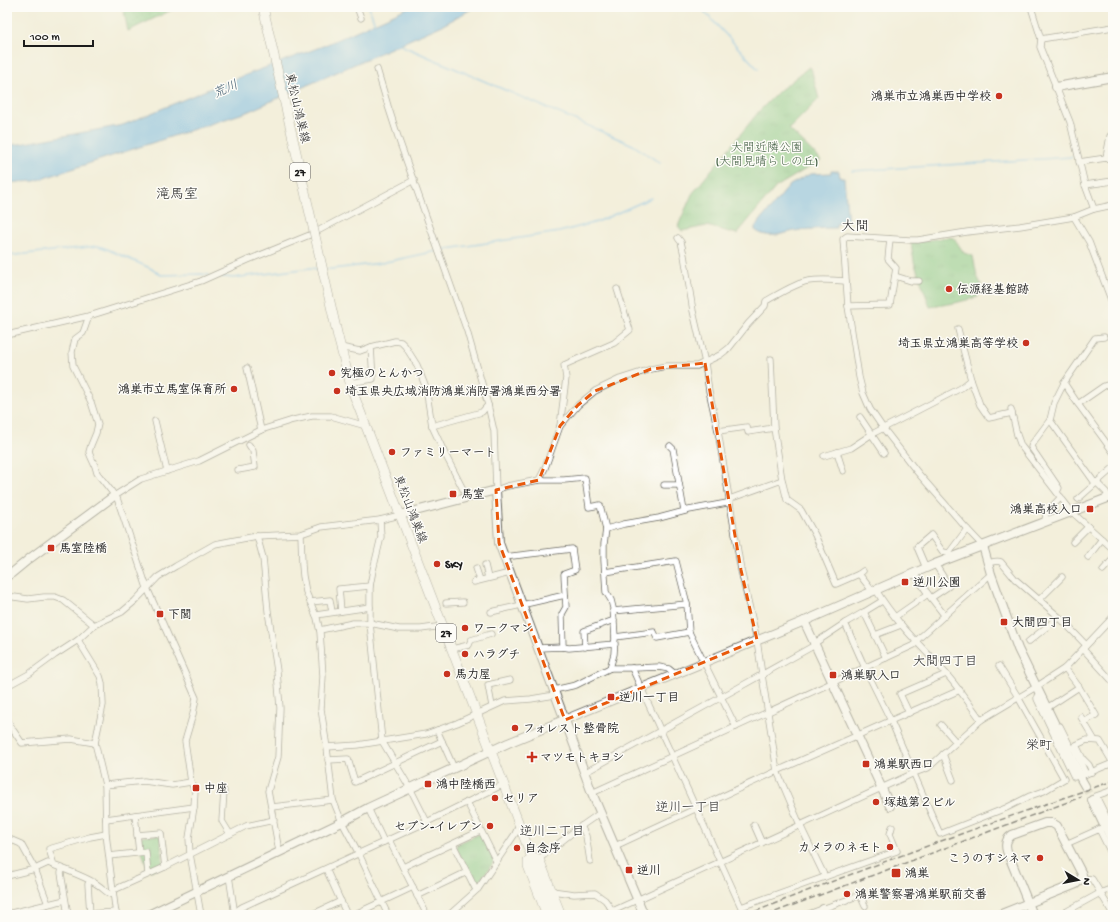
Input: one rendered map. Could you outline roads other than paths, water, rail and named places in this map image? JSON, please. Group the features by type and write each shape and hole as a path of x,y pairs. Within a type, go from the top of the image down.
{"main road":[{"name":"東松山鴻巣線","path":"263,7 340,347 350,382 519,825 536,858 554,915"},
{"path":"547,915 528,866 528,861 536,858 552,891 561,915"}],"street":[{"path":"358,7 361,18"},
{"path":"1031,7 1041,39 1040,47 1070,122 1085,185 1094,209"},
{"path":"1041,39 1113,27"},
{"path":"377,69 388,106 467,331 488,405 494,431 499,543 592,794 644,915"},
{"path":"1056,87 1113,77"},
{"path":"1106,158 1110,136 1113,134"},
{"path":"1079,162 1113,157"},
{"path":"7,335 89,316 201,281 312,234 414,180"},
{"path":"1085,185 1113,181"},
{"path":"1081,778 1018,649 991,574 983,546 918,473 870,409 863,393 859,377 848,306 843,239 847,236 910,240 1020,226 1074,217 1094,209 1113,205"},
{"path":"1074,217 1089,242 1113,305"},
{"path":"678,238 681,242 684,255 693,311 705,363 709,391 718,432 741,570 757,640 777,771 800,825 825,877"},
{"path":"1113,238 1111,239 1113,248"},
{"path":"848,306 890,305 896,268 888,259 890,239"},
{"path":"895,276 911,282 919,281"},
{"path":"560,426 584,400 595,392 620,379 666,366 697,366 720,355 729,348 765,306 766,300 807,281 829,280 846,282"},
{"path":"539,480 545,468 560,426 566,378 564,365 614,343 630,330 617,289"},
{"path":"89,316 83,333 75,339 72,352 73,366 91,402 98,424 89,452 95,466 96,473 115,496 147,588 196,698 185,741 191,782 195,791 189,838 190,854 201,915"},
{"path":"958,329 971,380 980,405 989,418 1011,411 1021,446 1072,512 1113,549"},
{"path":"1057,492 1060,488 1031,447 1050,420 1054,403 1064,383 1094,338 1104,337"},
{"path":"340,347 360,351 395,341 401,342 405,346 416,365 426,388 432,426 467,497"},
{"path":"350,382 373,379 372,347"},
{"path":"771,359 774,428 782,480 787,500 801,510 815,535 836,584 861,573 916,642 960,690 981,720"},
{"path":"247,368 261,430"},
{"path":"824,456 851,448 883,428 961,388 971,380"},
{"path":"1064,383 1113,452"},
{"path":"1078,404 1104,386 1113,383"},
{"path":"432,426 482,412 488,405"},
{"path":"7,576 115,496 141,479 199,461 261,430 312,416 331,416 366,426"},
{"path":"860,417 884,453"},
{"path":"148,915 342,822 368,808 491,751 875,591 950,556 983,546 1111,497 1096,482 1050,420"},
{"path":"155,421 167,471"},
{"path":"718,432 747,427 748,432 774,428"},
{"path":"238,470 255,467 253,451 250,445"},
{"path":"670,446 673,449 684,511"},
{"path":"837,452 843,471"},
{"path":"1078,499 1113,468"},
{"path":"7,686 29,674 54,655 78,640 94,625 122,612 158,577 216,544 257,536 301,534 321,527 380,520 539,480 585,478 589,507 600,505 606,529 604,544 606,592 611,600 615,637 614,654 610,668"},
{"path":"606,529 684,511 727,504 732,498 782,480"},
{"path":"664,485 679,486"},
{"path":"1044,522 1046,513 1061,497"},
{"path":"380,520 381,537 370,586 370,623 382,741 410,788 426,822"},
{"path":"1073,542 1088,527"},
{"path":"950,556 967,529"},
{"path":"301,534 302,565 306,592 316,615 320,630 323,676 321,709 334,800 342,822 388,915"},
{"path":"926,568 917,547 931,535 943,552 950,556"},
{"path":"257,536 263,558 280,708 278,757 268,791 279,851"},
{"path":"1088,557 1102,540"},
{"path":"504,557 572,549 575,570 564,574 566,607 562,614 563,647"},
{"path":"1103,570 1113,559"},
{"path":"605,572 676,561 687,604 689,632 736,727"},
{"path":"988,563 995,561 1001,562 1015,579 1059,617 1113,682"},
{"path":"895,617 929,596 949,586 935,564"},
{"path":"485,565 488,578"},
{"path":"476,568 480,580"},
{"path":"474,582 510,573"},
{"path":"914,573 929,596 945,616"},
{"path":"592,794 914,645 991,574"},
{"path":"1039,600 1062,577"},
{"path":"341,611 339,589 370,586"},
{"path":"491,612 565,595"},
{"path":"7,596 28,599 55,597 63,600 94,625"},
{"path":"310,602 330,600 332,612"},
{"path":"584,773 762,675 815,644 845,622 882,601"},
{"path":"446,603 463,602"},
{"path":"613,611 687,604"},
{"path":"316,615 370,607"},
{"path":"864,612 886,658"},
{"path":"1028,642 1059,617"},
{"path":"604,915 914,773 928,768 981,720 1018,697 1038,691 1064,668 1113,617"},
{"path":"585,647 584,631 614,620"},
{"path":"804,621 890,806"},
{"path":"845,622 865,668 891,721 940,834 1006,808 1044,791 1064,780 1018,697 998,666"},
{"path":"320,630 352,623 370,623 399,629 421,629 443,626"},
{"path":"875,636 901,624"},
{"path":"615,637 654,632 657,638 689,632"},
{"path":"452,649 469,645 471,640 491,634"},
{"path":"74,915 116,914 106,834 105,785 95,743 103,706 101,680 78,640"},
{"path":"538,648 569,648 615,644"},
{"path":"327,747 358,745 426,734 457,723 505,701 531,699 555,693 576,685 610,668 659,667 669,669 675,674"},
{"path":"632,668 741,907 897,851 890,834 892,827"},
{"path":"1064,668 1079,687 1096,715 1083,719 1094,739"},
{"path":"909,713 900,694 946,674"},
{"path":"492,706 488,685 510,680"},
{"path":"1050,706 1079,687"},
{"path":"614,846 777,771 960,690"},
{"path":"1038,691 1043,693 1070,746 1074,749 1081,778"},
{"path":"7,718 22,743 71,739 95,743"},
{"path":"941,725 956,742"},
{"path":"437,730 454,768"},
{"path":"1081,778 1113,763 1100,741 1094,739 1087,740 1076,745 1092,772"},
{"path":"328,760 348,759 355,782 442,741"},
{"path":"943,754 953,780"},
{"path":"105,785 144,781 172,785 191,782"},
{"path":"235,915 242,907 387,841 504,785"},
{"path":"1113,790 1096,796 1113,843"},
{"path":"224,791 222,821 230,834"},
{"path":"272,807 334,800"},
{"path":"1092,800 1107,826 1113,833"},
{"path":"467,802 480,831 495,859 497,860"},
{"path":"106,819 194,807"},
{"path":"368,808 403,867 427,915"},
{"path":"536,858 600,813"},
{"path":"134,814 139,852"},
{"path":"7,876 35,869 48,863 90,881 109,894 116,889 165,867 246,826 274,820"},
{"path":"1033,915 1006,848 1006,843 1012,835 1048,822 1052,823 1056,826 1066,844 1082,874 1082,878"},
{"path":"449,915 478,889 516,834 519,825"},
{"path":"754,825 762,843"},
{"path":"581,826 586,836 590,861"},
{"path":"1066,844 1107,826"},
{"path":"1107,826 1113,857"},
{"path":"403,867 480,831"},
{"path":"137,836 161,833 165,867"},
{"path":"53,865 49,849 106,834"},
{"path":"7,838 21,844 35,869 48,904"},
{"path":"453,844 475,888 478,889"},
{"path":"109,856 146,852 148,874"},
{"path":"62,868 61,873 68,915"},
{"path":"326,869 347,915"},
{"path":"417,896 467,872"},
{"path":"229,876 235,915"},
{"path":"1082,878 1092,879 1113,914"},
{"path":"999,915 1076,884 1082,878"},
{"path":"90,881 88,884 90,914"},
{"path":"353,915 413,887"},
{"path":"1060,915 1100,893 1113,888"},
{"path":"552,891 574,894 595,893 605,900 613,911"},
{"path":"806,915 824,912 860,895 865,906"},
{"path":"10,914 66,900"},
{"path":"311,915 341,901"}],"water":[{"name":"荒川","path":"409,7 475,7 445,24 247,112 35,181 7,183 7,145 20,144 123,125 211,88 323,46"},
{"path":"831,171 839,171 840,178 844,178 848,222 836,224 836,228 801,230 777,235 766,235 755,230 755,227 790,185 810,174 831,173"}],"waterway":[{"path":"369,7 375,24"},
{"path":"700,7 758,69"},
{"path":"398,44 633,145 660,163"},
{"path":"852,171 1072,157"},
{"path":"441,250 559,232 597,222 651,198"},
{"path":"7,256 98,246 150,268 161,275 209,275"},
{"path":"326,269 381,263 437,251"},
{"path":"217,276 233,278 310,268 319,269"}],"tunnel":[{"path":"1085,786 1092,800"}],"railway":[{"path":"747,915 919,849 1113,781"},
{"path":"767,915 1081,797"}],"place":[{"name":"鴻巣市立鴻巣西中学校","path":"999,96"},
{"name":"伝源経基館跡","path":"949,289"},
{"name":"埼玉県立鴻巣高等学校","path":"1026,343"},
{"name":"究極のとんかつ","path":"332,373"},
{"name":"鴻巣市立馬室保育所","path":"234,389"},
{"name":"埼玉県央広域消防鴻巣消防署鴻巣西分署","path":"337,391"},
{"name":"ファミリーマート","path":"392,452"},
{"name":"馬室","path":"453,494"},
{"name":"鴻巣高校入口","path":"1090,509"},
{"name":"馬室陸橋","path":"51,548"},
{"name":"SKY","path":"437,564"},
{"name":"逆川公園","path":"905,582"},
{"name":"下閭","path":"160,614"},
{"name":"大間四丁目","path":"1004,622"},
{"name":"ワークマン","path":"465,628"},
{"name":"ハラグチ","path":"465,654"},
{"name":"馬力屋","path":"447,674"},
{"name":"鴻巣駅入口","path":"833,675"},
{"name":"逆川一丁目","path":"611,697"},
{"name":"フォレスト整骨院","path":"515,728"},
{"name":"マツモトキヨシ","path":"532,757"},
{"name":"鴻巣駅西口","path":"866,764"},
{"name":"鴻中陸橋西","path":"428,784"},
{"name":"中座","path":"196,788"},
{"name":"セリア","path":"495,798"},
{"name":"塚越第２ビル","path":"876,802"},
{"name":"セブン-イレブン","path":"490,826"},
{"name":"カメラのネモト","path":"890,847"},
{"name":"自念序","path":"517,848"},
{"name":"こうのすシネマ","path":"1040,858"},
{"name":"逆川","path":"629,870"},
{"name":"鴻巣","path":"896,873"},
{"name":"鴻巣警察署鴻巣駅前交番","path":"847,894"}],"district":[{"name":"滝馬室","path":"177,193"},
{"name":"大間","path":"855,225"},
{"name":"大間四丁目","path":"945,660"},
{"name":"栄町","path":"1039,744"},
{"name":"逆川一丁目","path":"688,806"},
{"name":"逆川二丁目","path":"552,830"}],"park label":[{"name":"大間近隣公園 (大間見晴らしの丘)","path":"767,154"}]}
